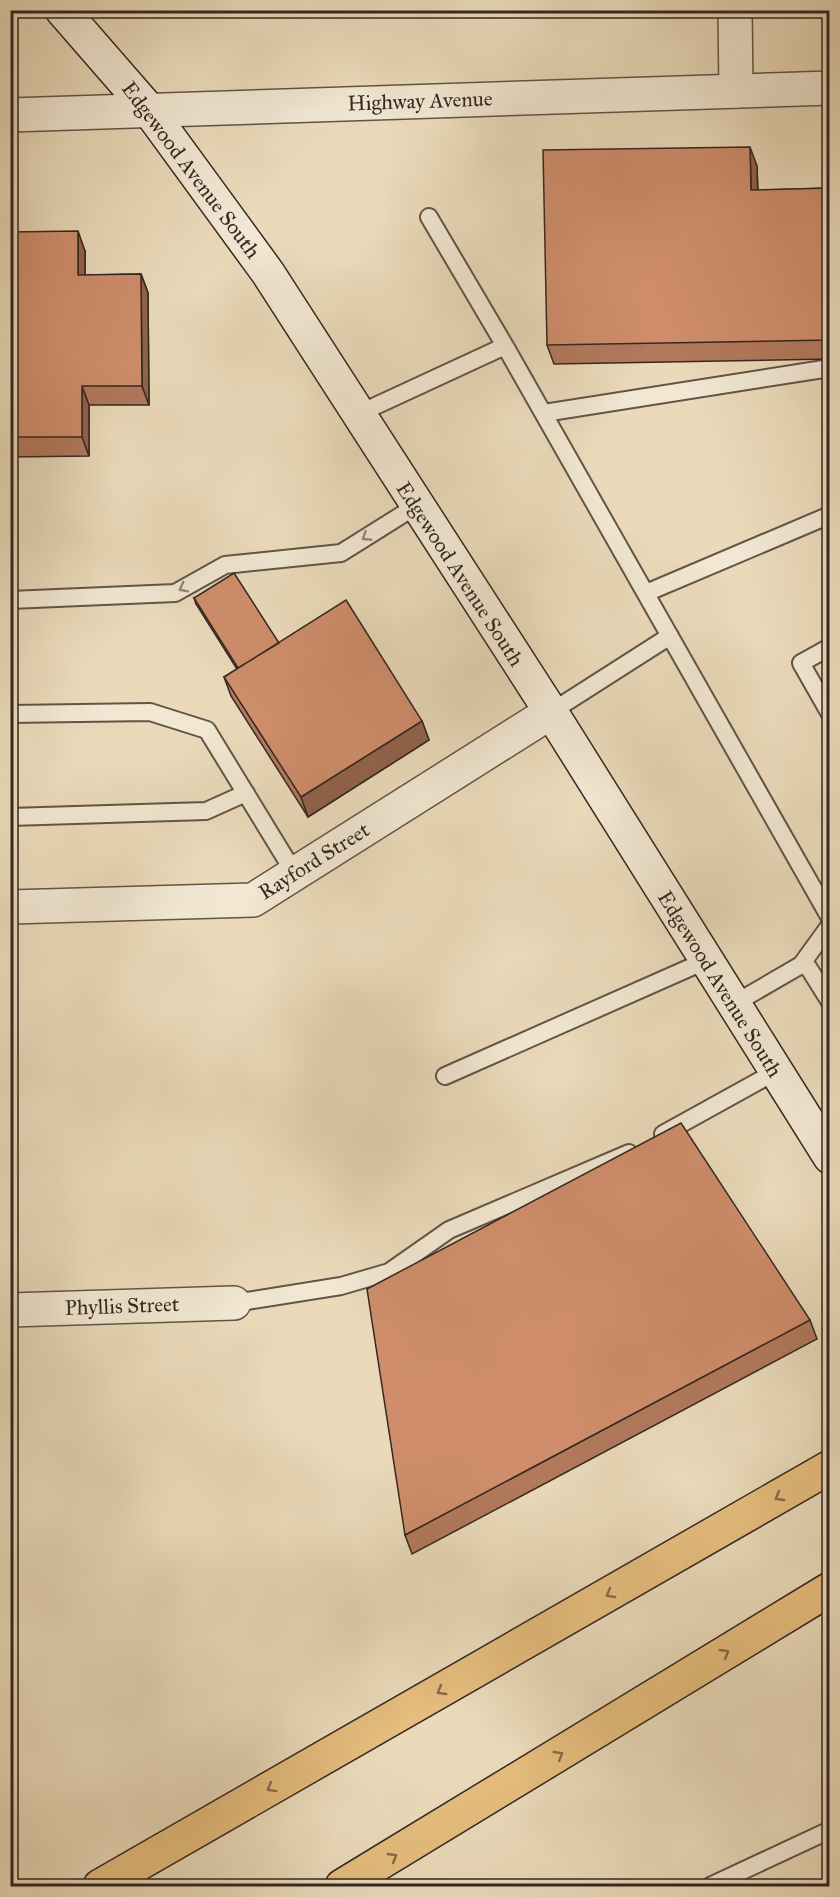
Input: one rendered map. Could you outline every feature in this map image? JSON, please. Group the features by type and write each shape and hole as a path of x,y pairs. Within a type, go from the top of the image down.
{"highway":[{"path":"99,1887 830,1467"},
{"path":"342,1887 830,1589"}],"street":[{"name":"Edgewood Avenue South","path":"62,10 149,110 268,273 550,712 732,1005 830,1157"},
{"path":"735,10 736,90"},
{"name":"Highway Avenue","path":"10,115 830,88"},
{"name":"Rayford Street","path":"10,907 253,900 550,712"},
{"name":"Phyllis Street","path":"10,1310 234,1303"}],"lane":[{"path":"429,217 544,413 830,918"},
{"path":"358,414 505,346"},
{"path":"544,413 830,368"},
{"path":"10,600 175,593 225,565 341,553 416,506"},
{"path":"646,593 830,515"},
{"path":"550,712 670,636"},
{"path":"830,647 801,663 830,714"},
{"path":"10,714 150,712 207,730 295,874"},
{"path":"10,817 206,811 246,793"},
{"path":"732,1005 801,965 830,925"},
{"path":"445,1076 705,961"},
{"path":"801,965 808,967 830,1002"},
{"path":"234,1303 341,1286 389,1272 449,1230 646,1143 775,1072"},
{"path":"710,1887 830,1830"}],"building":[{"path":"750,147 751,190 830,188 830,340 547,345 543,150"},
{"path":"78,231 78,275 141,274 142,386 82,386 82,437 10,437 10,232"},
{"path":"234,573 279,643 238,668 194,598"},
{"path":"346,600 422,721 301,797 224,677"},
{"path":"681,1123 810,1320 405,1535 367,1289"}]}
